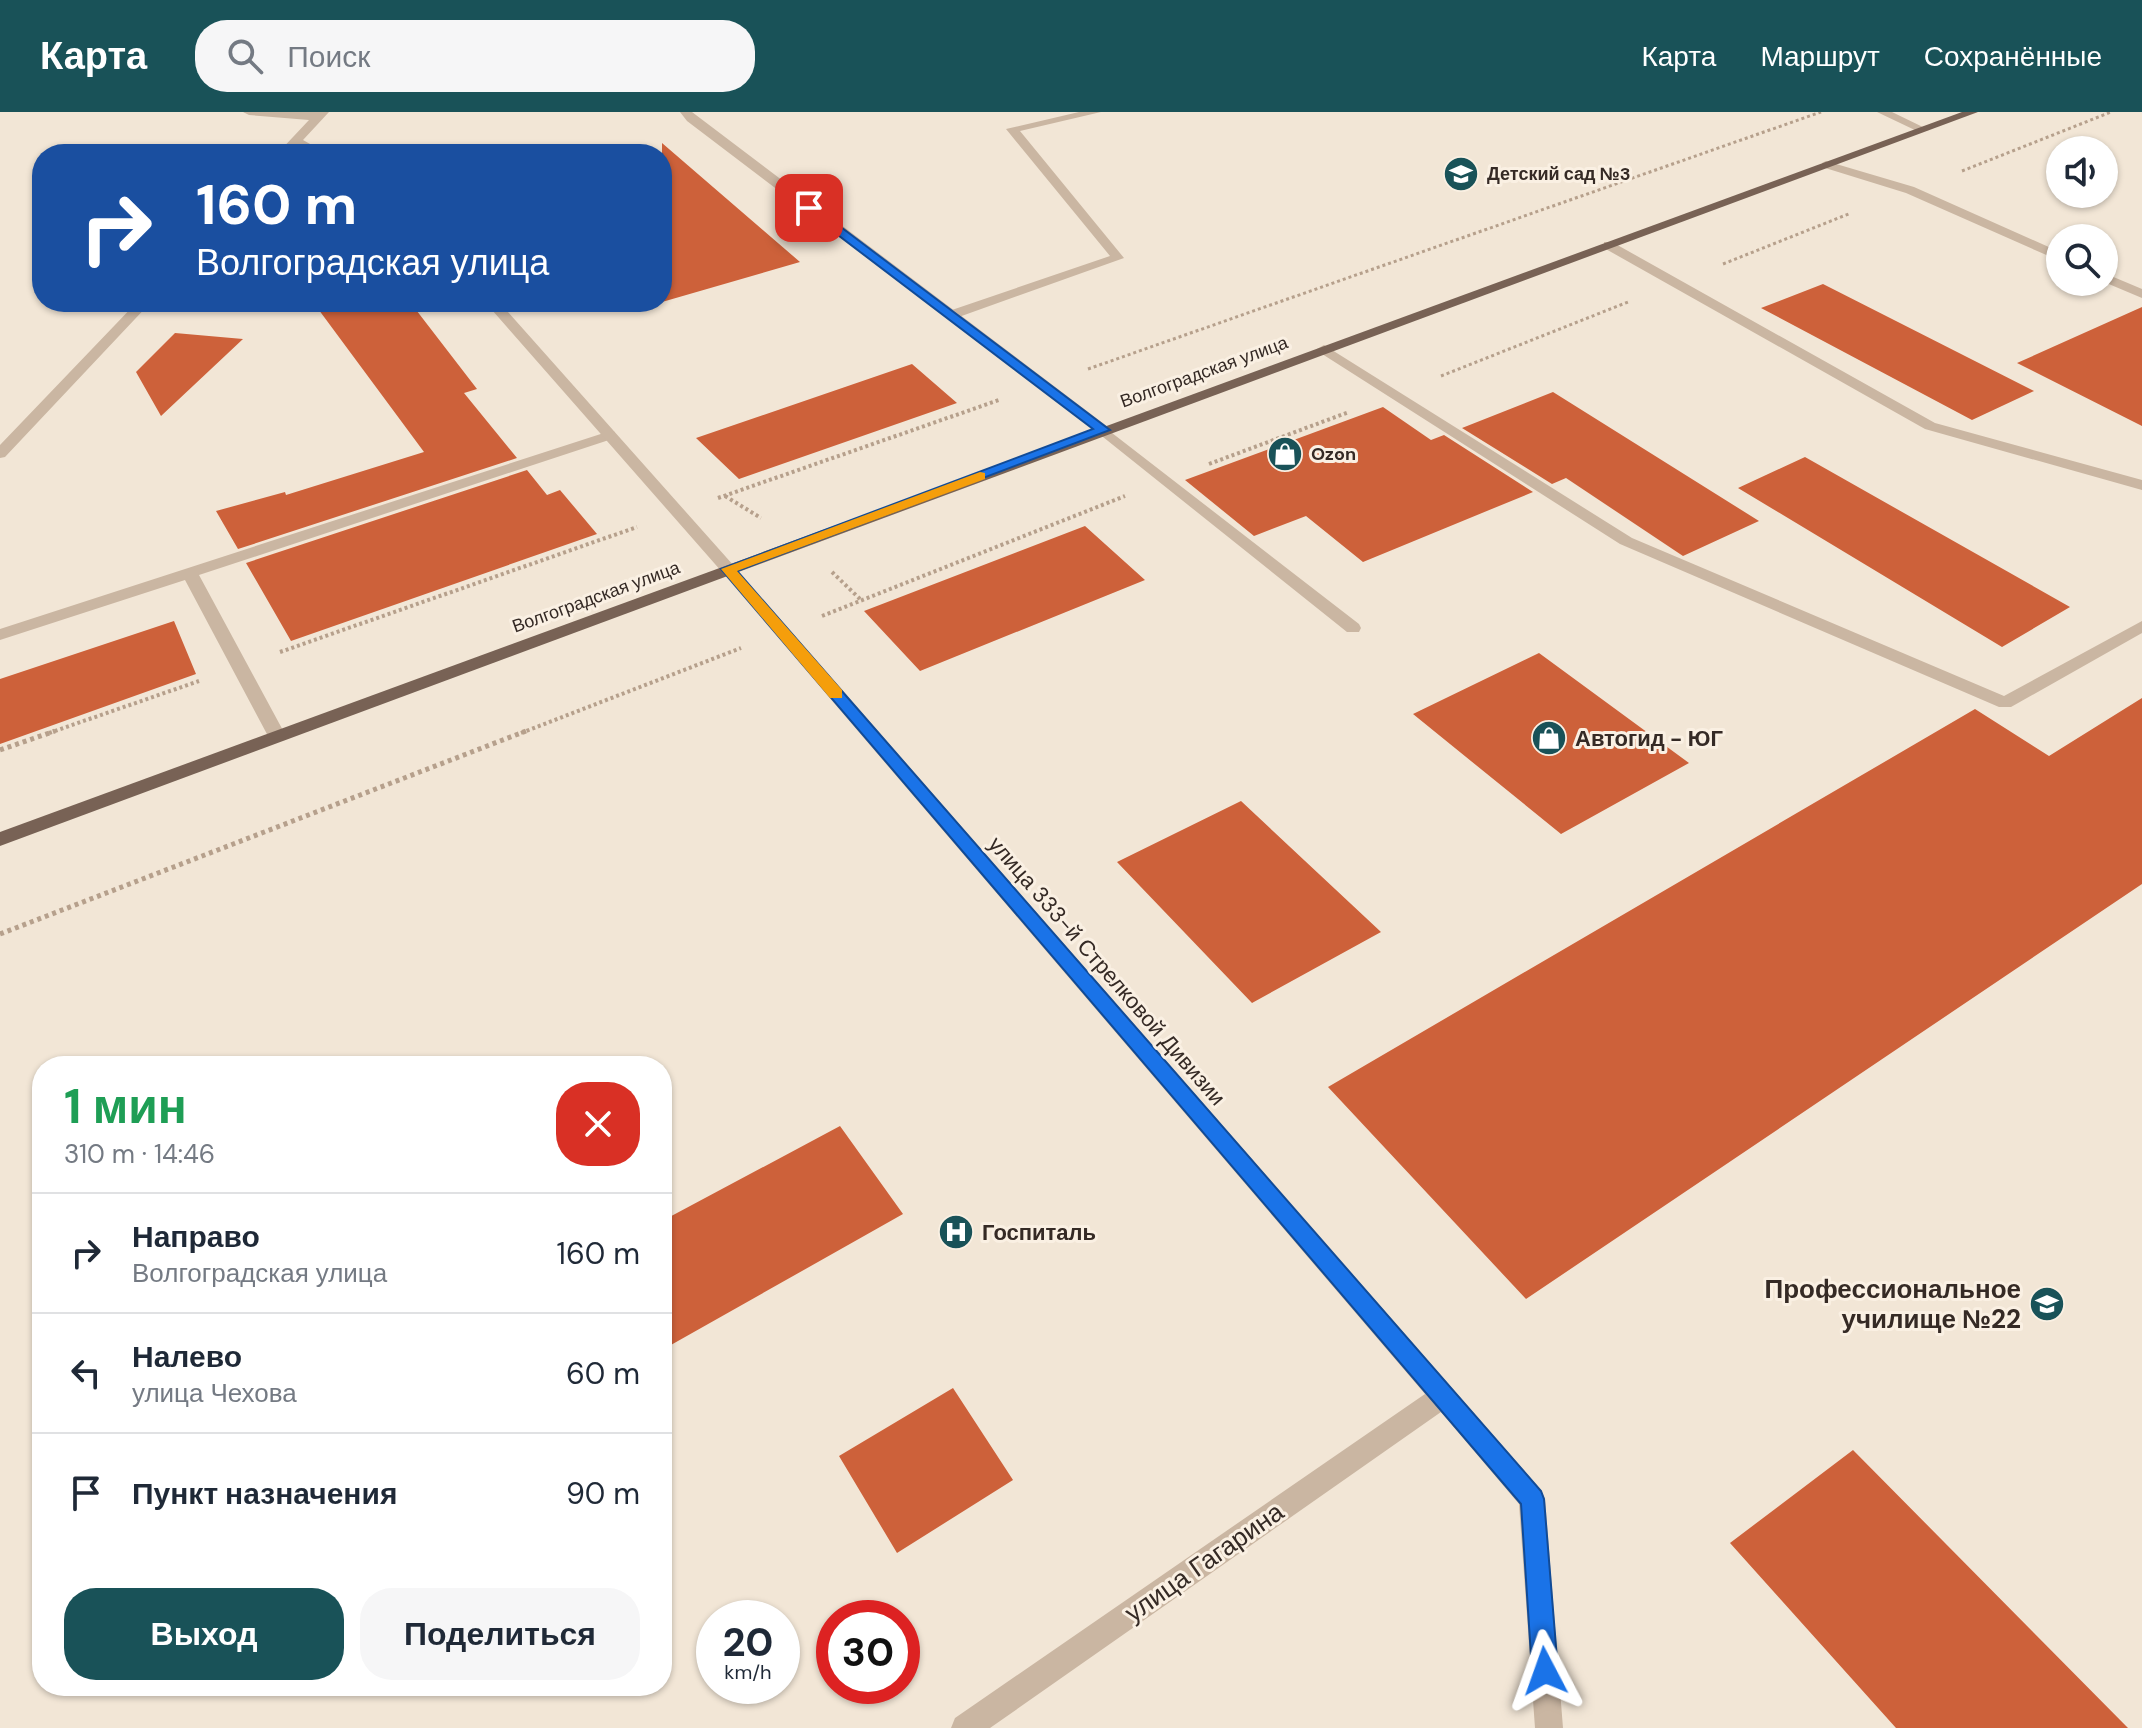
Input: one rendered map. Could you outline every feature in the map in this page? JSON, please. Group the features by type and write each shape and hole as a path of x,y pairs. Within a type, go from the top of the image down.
{"main road":[{"name":"Волгоградская улица","path":"0,839 1972,112"}],"street":[{"path":"249,112 321,114"},
{"path":"686,112 691,119 1103,430 1353,628"},
{"path":"951,315 1118,258 1012,129 1095,112"},
{"path":"1883,112 1923,130"},
{"path":"293,144 321,114"},
{"path":"296,141 302,144"},
{"path":"1826,165 1910,190 2046,251"},
{"path":"1608,245 1930,426 2142,485"},
{"path":"2118,283 2142,294"},
{"path":"0,454 135,312"},
{"name":"улица 333-й Стрелковой Дивизии","path":"501,312 728,569 1532,1499 1549,1728"},
{"path":"1324,349 1626,541 2005,703 2142,626"},
{"path":"0,635 610,435"},
{"path":"190,573 277,736"},
{"name":"улица Гагарина","path":"965,1728 1443,1396"}],"path":[{"path":"0,750 1821,112"},
{"path":"0,934 1166,480 1395,394 2111,112"}],"building":[{"path":"672,152 800,262 672,299"},
{"path":"1823,284 2034,391 1972,420 1761,308"},
{"path":"2142,307 2142,426 2017,363"},
{"path":"320,312 418,312 477,389 464,393 517,458 238,549 216,511 285,492 286,495 424,452"},
{"path":"175,333 243,339 161,416 136,372"},
{"path":"912,364 957,403 739,479 696,438"},
{"path":"1553,392 1759,521 1683,556 1566,478 1552,484 1462,428"},
{"path":"1383,407 1431,440 1444,435 1533,492 1363,562 1306,516 1254,536 1185,480"},
{"path":"1805,457 2070,607 2002,647 1738,488"},
{"path":"527,470 547,495 560,490 597,534 291,641 246,563"},
{"path":"1085,526 1145,580 920,671 864,611"},
{"path":"174,621 196,674 0,744 0,679"},
{"name":"Автогид - ЮГ","path":"1539,653 1689,763 1561,834 1413,714"},
{"path":"2142,698 2142,884 1526,1299 1328,1087 1975,709 2049,756"},
{"path":"1241,801 1381,932 1252,1003 1117,862"},
{"path":"840,1126 903,1214 672,1344 672,1216"},
{"path":"953,1388 1013,1480 897,1553 839,1456"},
{"path":"1853,1450 2128,1728 1896,1728 1730,1543"}],"slow traffic":[{"path":"836,694 728,569 980,476"}],"place":[{"name":"Детский сад №3","path":"1461,174"},
{"name":"Ozon","path":"1285,454"},
{"name":"Автогид - ЮГ","path":"1549,738"},
{"name":"Госпиталь","path":"956,1232"},
{"name":"Профессиональное училище №22","path":"2047,1304"}],"route":[{"path":"809,208 1103,430 728,569 1532,1499 1545,1671"}]}
